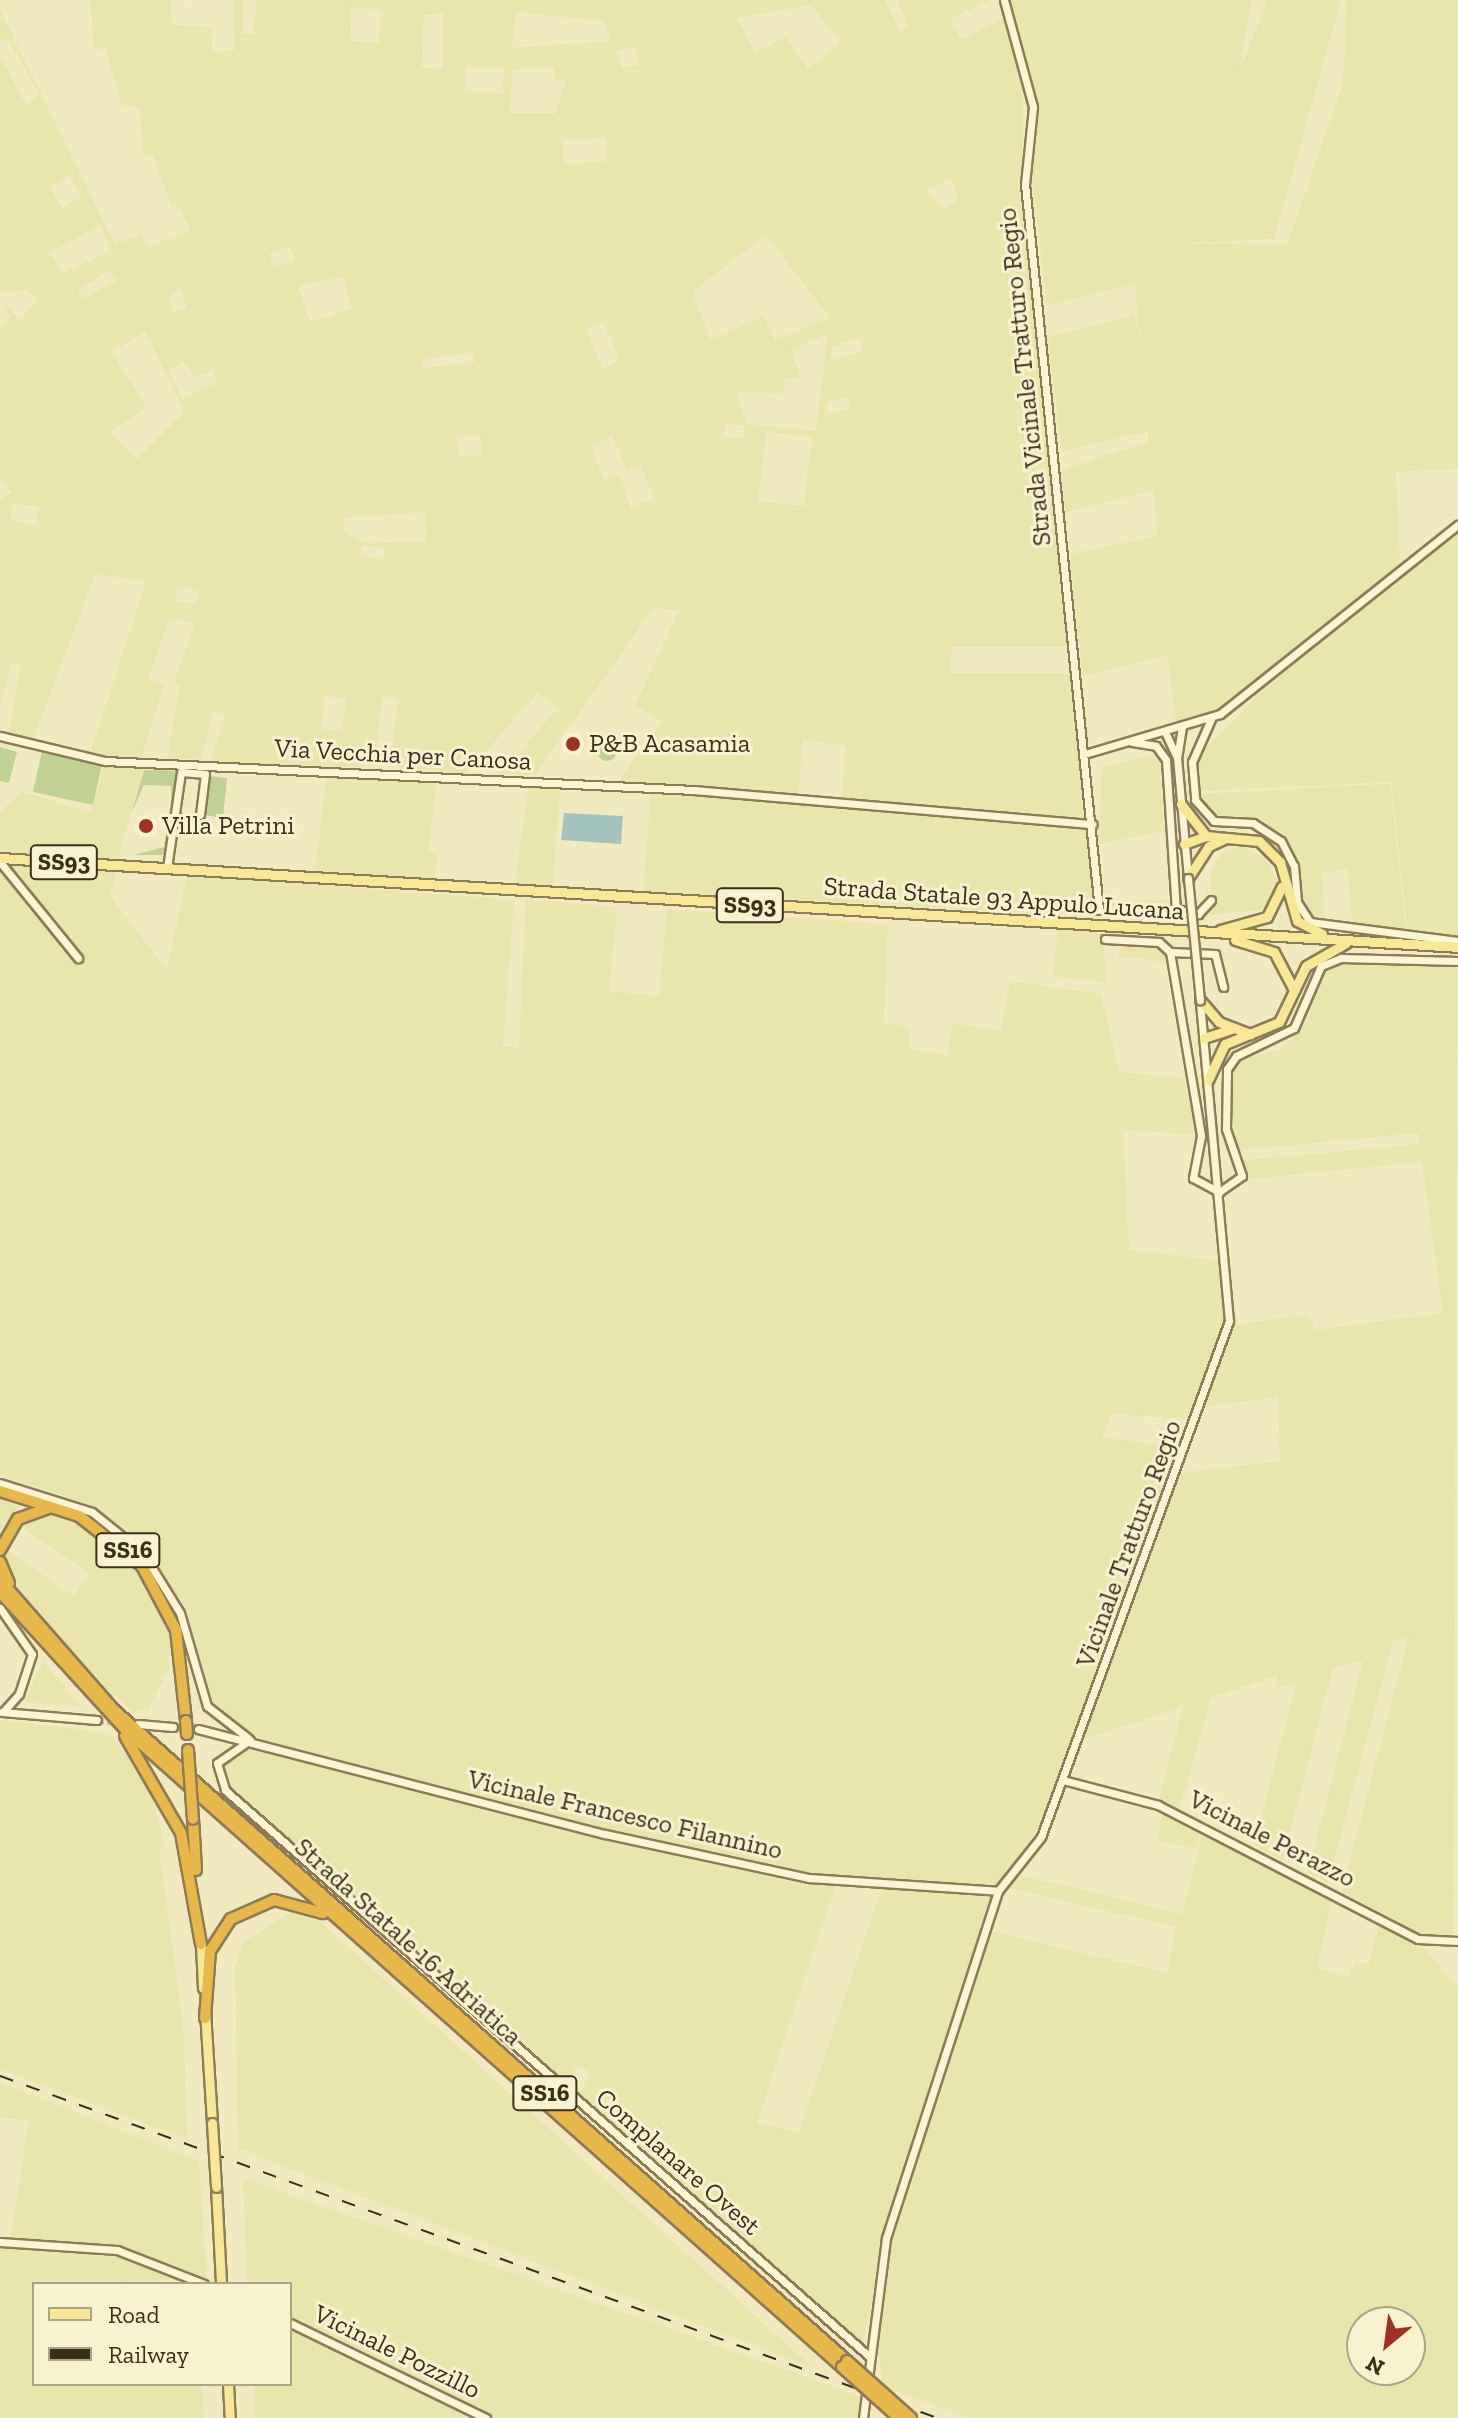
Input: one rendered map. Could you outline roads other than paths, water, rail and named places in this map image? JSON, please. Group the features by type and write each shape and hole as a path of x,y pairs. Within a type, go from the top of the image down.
{"highway":[{"name":"SS16","path":"0,1491 55,1508 116,1540 157,1588 178,1639 186,1721 193,1732 188,1750 201,1944"},
{"path":"0,1550 18,1519 55,1508"},
{"name":"SS16","path":"0,1562 51,1644"},
{"name":"Strada Statale 16 Adriatica","path":"0,1580 51,1644 135,1729 844,2364 899,2418"},
{"name":"Strada Statale 16 Adriatica","path":"0,1592 91,1698 378,1955 844,2364 911,2418"},
{"name":"SS16","path":"91,1698 147,1765 173,1812 201,1944"},
{"name":"SS16","path":"205,2018 212,1947 225,1925 255,1904 310,1905 378,1955"}],"main road":[{"path":"1181,804 1208,841"},
{"path":"1184,844 1233,835 1272,850 1297,921 1310,932 1353,940"},
{"path":"1188,878 1208,841"},
{"name":"SS93","path":"0,860 167,868"},
{"name":"Strada Statale 93 Appulo Lucana","path":"167,868 1458,947"},
{"path":"1192,933 1267,917 1284,877"},
{"path":"1192,933 1274,952 1294,994"},
{"path":"1204,1038 1251,1034 1279,1022 1315,958 1353,940"},
{"path":"1200,1000 1233,1034"},
{"path":"1208,1080 1218,1053 1233,1034"},
{"path":"201,1944 221,2282"},
{"path":"228,2386 230,2418"}],"street":[{"name":"Strada Vicinale Tratturo Regio","path":"1004,0 1033,107 1025,184 1088,753 1099,910"},
{"path":"1088,753 1211,719 1458,525"},
{"path":"1211,719 1192,762 1193,792 1204,816 1253,823 1281,841 1294,866 1297,902 1317,926 1458,941"},
{"path":"1177,757 1182,727"},
{"path":"1165,732 1177,757"},
{"name":"Via Vecchia per Canosa","path":"0,736 105,761 694,790 1093,824"},
{"path":"1130,742 1156,746 1166,760 1176,909 1198,914 1211,900"},
{"name":"Vicinale Tratturo Regio","path":"998,1891 1041,1837 1225,1338 1230,1298 1177,757"},
{"path":"167,868 181,772 205,774 200,815"},
{"path":"175,818 189,820"},
{"path":"0,860 78,958"},
{"path":"1105,939 1159,942 1170,952 1201,1136 1193,1178 1219,1192 1242,1176 1226,1129 1227,1069 1236,1056 1294,1028 1321,966 1341,958 1458,961"},
{"path":"1170,952 1215,954 1223,987"},
{"path":"0,1483 92,1512 143,1553 180,1613 207,1706 250,1740"},
{"path":"0,1608 32,1654 19,1694 2,1712"},
{"path":"2,1712 97,1720"},
{"path":"138,1724 173,1727"},
{"name":"Vicinale Francesco Filannino","path":"193,1732 250,1740 605,1834 809,1878 998,1891"},
{"name":"Complanare Ovest","path":"250,1740 217,1763 225,1790 870,2357"},
{"name":"Vicinale Perazzo","path":"1063,1780 1158,1805 1418,1939 1458,1941"},
{"path":"863,2418 886,2238 998,1891"},
{"path":"0,2242 117,2250 199,2282"},
{"name":"Vicinale Pozzillo","path":"292,2324 486,2418"}],"water":[{"path":"564,813 623,816 621,844 561,840"}],"tunnel":[{"path":"97,1720 120,1722"}],"railway":[{"path":"0,2076 937,2418"}],"place":[{"name":"P&B Acasamia","path":"573,744"},
{"name":"Villa Petrini","path":"146,826"}]}
